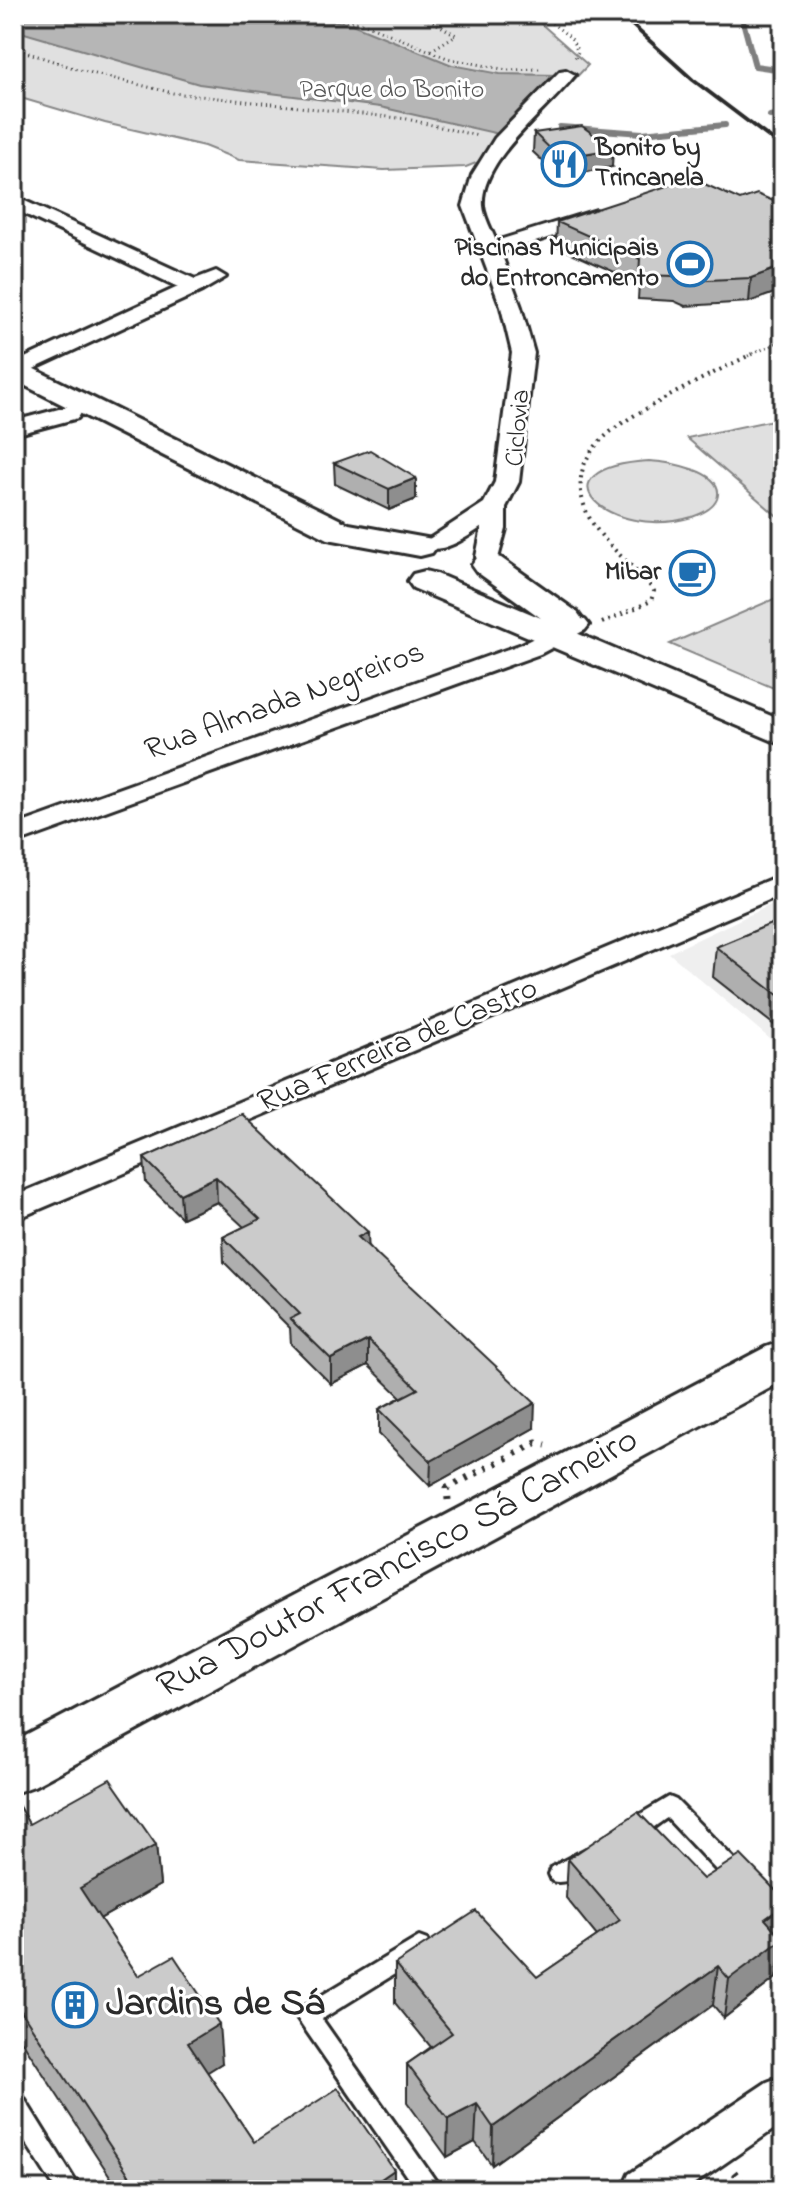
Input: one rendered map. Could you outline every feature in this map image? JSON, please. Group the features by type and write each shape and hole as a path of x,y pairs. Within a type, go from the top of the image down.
{"street":[{"path":"15,373 70,413 268,516 343,550 421,559 494,507 507,482 523,353 511,307 473,206 481,175 502,142 568,72"},
{"path":"14,202 195,287"},
{"path":"490,250 622,208"},
{"path":"15,373 216,277"},
{"path":"15,373 340,532 421,559 783,714"},
{"path":"14,428 70,413"},
{"path":"421,559 438,584 478,578 489,561 494,507"},
{"path":"489,561 551,612 578,628 783,734"},
{"name":"Rua Almada Negreiros","path":"14,836 531,649 578,628"},
{"name":"Rua Ferreira de Castro","path":"14,1209 783,883"},
{"name":"Rua Doutor Francisco Sá Carneiro","path":"14,1769 783,1359"},
{"path":"646,2190 783,2097"}],"lane":[{"path":"560,1874 669,1806 752,1892"},
{"path":"419,1947 307,2016 430,2190"},
{"path":"14,2103 69,2190"}],"path":[{"path":"302,14 363,23 447,58 507,70 568,72 578,52 571,38 540,14"},
{"path":"420,14 456,35 430,51"},
{"path":"14,48 83,71 173,93 407,119 502,142"},
{"path":"578,628 651,601 654,591 646,579 605,543 583,502 580,479 592,449 604,435 629,418 783,340"},
{"path":"578,628 613,629"}],"shaded area":[{"path":"14,14 271,14 314,18 352,24 452,65 500,74 556,75 503,135 380,107 199,84 14,30"},
{"path":"783,899 783,1050 669,953"}],"green space":[{"name":"Parque do Bonito","path":"14,14 530,14 588,65 506,151 466,167 384,170 239,160 204,146 105,123 14,96"},
{"path":"783,418 783,521 687,438"},
{"path":"649,461 681,466 704,474 718,489 715,503 695,516 661,522 634,520 611,512 595,501 588,488 594,476 613,466"},
{"path":"783,595 783,692 670,644"}],"building":[{"path":"582,126 613,149 560,158 534,133"},
{"name":"Piscinas Municipais do Entroncamento","path":"691,178 740,200 757,194 783,205 783,266 751,278 687,281 676,276 639,275 640,259 557,222"},
{"path":"370,450 416,478 389,489 334,463"},
{"path":"783,919 783,999 716,947"},
{"path":"242,1114 368,1232 358,1237 535,1403 431,1461 379,1409 418,1389 368,1340 331,1359 290,1319 300,1314 223,1237 260,1219 216,1177 180,1194 144,1158"},
{"name":"Jardins de Sá","path":"110,1779 156,1845 80,1888 138,1976 174,1956 219,2024 188,2043 254,2142 338,2088 394,2170 365,2190 139,2190 14,2000 14,1798 29,1824"},
{"path":"638,1812 703,1879 741,1855 783,1898 783,1906 765,1919 783,1939 729,1979 718,1966 493,2127 477,2104 448,2119 407,2064 452,2033 395,1964 476,1911 537,1977 620,1920 568,1859"}],"waterway":[{"path":"741,14 755,66 783,70"},
{"path":"770,116 783,113"},
{"path":"560,127 642,133 725,125"}],"railway":[{"path":"620,14 693,80 783,148"}],"place":[{"name":"Bonito by Trincanela","path":"564,164"},
{"name":"Piscinas Municipais do Entroncamento","path":"690,264"},
{"name":"Mibar","path":"692,573"},
{"name":"Jardins de Sá","path":"75,2005"}]}
